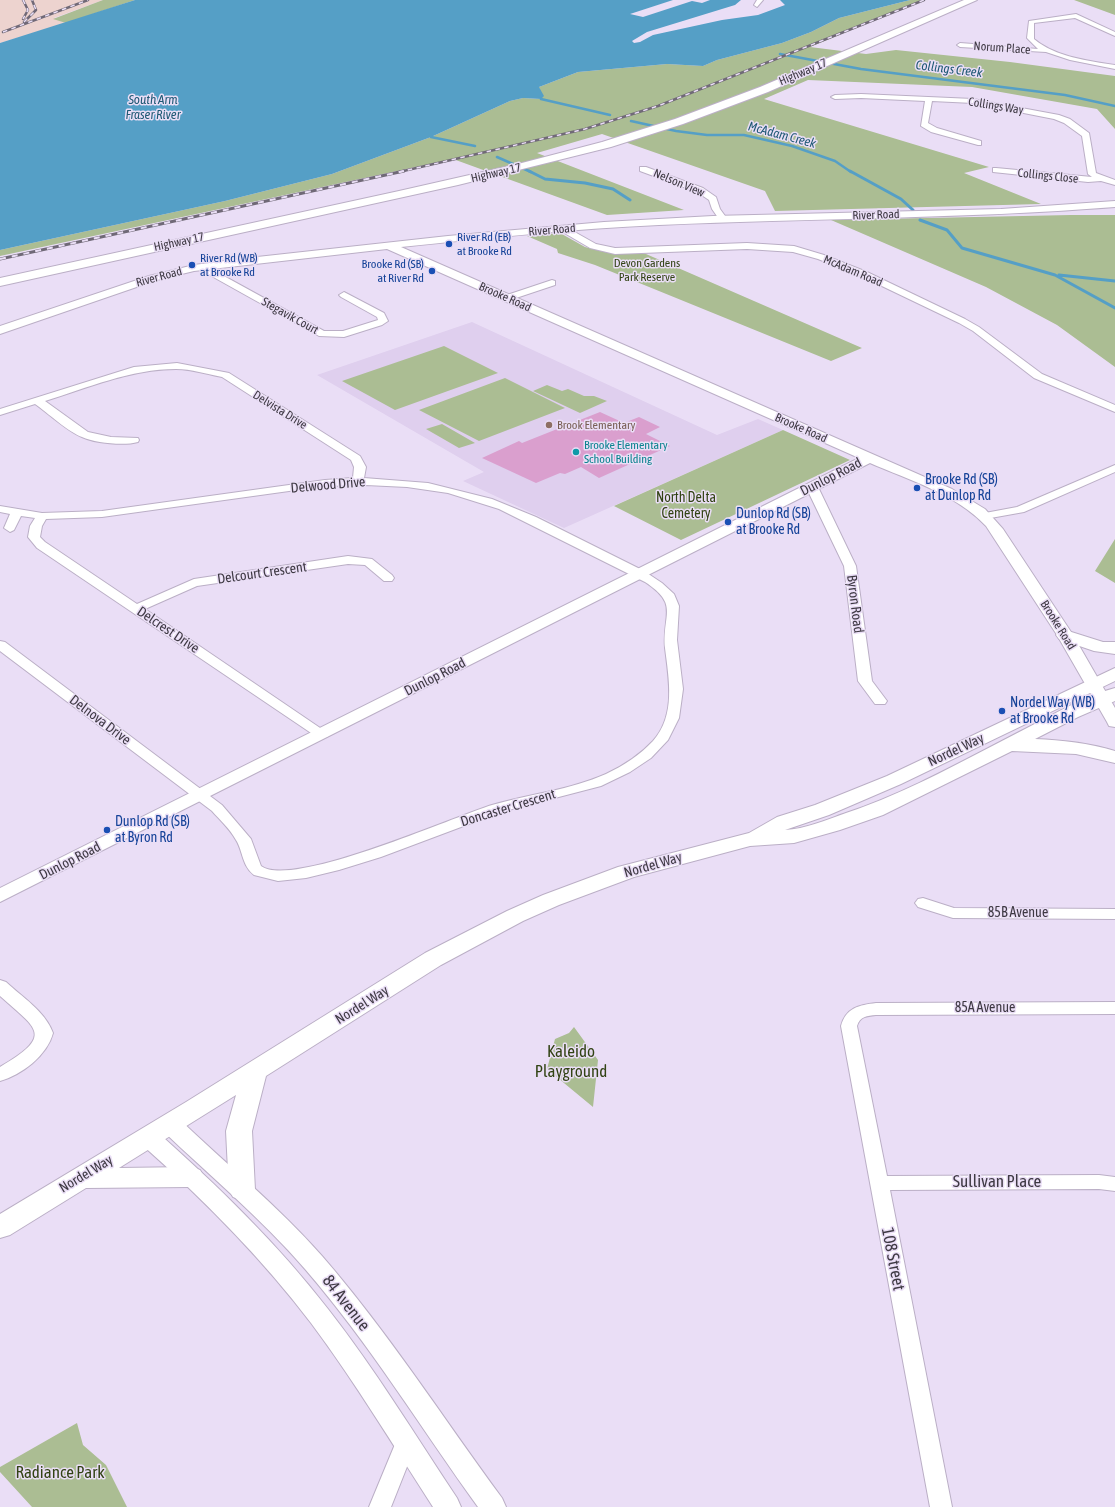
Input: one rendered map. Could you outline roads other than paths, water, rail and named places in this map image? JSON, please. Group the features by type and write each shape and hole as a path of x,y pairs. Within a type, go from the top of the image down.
{"highway":[{"name":"Highway 17","path":"0,275 508,166 530,165 672,120 804,68 958,0"},
{"name":"Highway 17","path":"833,55 972,0"},
{"name":"Highway 17","path":"0,282 508,166 630,134"}],"main road":[{"path":"1065,635 1101,647 1115,648"},
{"name":"Nordel Way","path":"0,1226 170,1124 433,960 514,916 551,900 626,872 750,839 794,836 833,825 876,810 940,780 1104,692 1115,674"},
{"name":"Nordel Way","path":"750,839 784,822 822,810 1104,692"},
{"path":"1007,745 1072,746 1097,751 1115,757"},
{"path":"242,1190 239,1130 254,1072"},
{"path":"79,1178 191,1177"}],"street":[{"path":"1044,51 1031,40 1029,34 1031,22 1076,16 1115,34"},
{"name":"Norum Place","path":"960,45 1044,51 1115,67"},
{"name":"Collings Way","path":"835,97 861,96 973,101 1056,117 1067,121 1086,135 1092,174 1101,179"},
{"path":"929,100 924,124 934,130 978,143"},
{"name":"Nelson View","path":"644,169 700,190 713,199 716,209 724,220"},
{"name":"Collings Close","path":"996,170 1088,180 1101,179"},
{"path":"1101,179 1115,183"},
{"name":"River Road","path":"0,330 45,316 147,280 202,267 391,246 564,229 657,222 1009,211 1115,204"},
{"name":"McAdam Road","path":"564,229 593,246 615,251 747,246 779,247 808,252 864,274 969,325 1038,376 1115,409"},
{"name":"Brooke Road","path":"391,246 956,496 985,516 1000,534 1065,635 1104,692 1115,722"},
{"name":"Stegavik Court","path":"202,267 322,334 344,334 379,323 383,320 381,315 344,295"},
{"path":"507,298 552,283"},
{"path":"177,366 182,356"},
{"name":"Delvista Drive","path":"0,412 124,372 154,367 177,366 203,370 225,376 356,458 360,467 358,481"},
{"path":"36,400 85,435 111,440 134,440"},
{"name":"Dunlop Road","path":"0,896 869,458"},
{"path":"985,516 1020,510 1115,468"},
{"name":"Delwood Drive","path":"0,509 42,516 102,514 325,484 358,481 415,484 443,489 488,501 639,574"},
{"name":"Byron Road","path":"812,487 850,566 865,681 880,701"},
{"path":"10,528 17,512"},
{"name":"Delcrest Drive","path":"42,516 36,526 34,537 40,545 322,734"},
{"name":"Delcourt Crescent","path":"136,609 194,583 348,560 368,562 388,578"},
{"name":"Doncaster Crescent","path":"200,795 217,808 236,828 247,846 253,865 259,872 284,875 313,870 364,857 397,847 495,809 581,787 610,777 636,763 647,753 663,737 675,713 677,695 671,642 673,605 669,596 662,588 639,574"},
{"name":"Delnova Drive","path":"0,645 200,795"},
{"name":"85B Avenue","path":"923,903 953,913 1115,914"},
{"path":"0,986 43,1027 44,1037 38,1048 19,1064 0,1075"},
{"name":"85A Avenue","path":"856,1013 876,1009 1115,1008"},
{"name":"108 Street","path":"856,1013 851,1019 849,1026 941,1507"},
{"name":"84 Avenue","path":"170,1124 195,1149 242,1190 307,1256 342,1296 493,1507"},
{"name":"84 Avenue","path":"148,1137 191,1177 272,1258 300,1291 362,1375 405,1444 448,1507"},
{"name":"Sullivan Place","path":"879,1183 1099,1182 1115,1184"},
{"path":"380,1507 405,1444"}],"water":[{"name":"South Arm Fraser River","path":"135,0 741,0 735,5 647,32 632,41 634,43 640,42 653,35 722,20 758,15 785,5 780,0 910,0 839,18 811,32 782,43 717,60 703,66 667,64 578,72 539,87 544,96 541,99 523,98 510,101 431,137 332,174 225,201 0,250 0,43"}],"waterway":[{"name":"Collings Creek","path":"780,54 861,69 1065,95 1115,106"},
{"name":"McAdam Creek","path":"541,99 610,115"},
{"name":"McAdam Creek","path":"631,121 676,131 707,135 744,135 792,146 835,161 851,172"},
{"path":"431,137 475,146"},
{"path":"497,157 531,172"},
{"name":"McAdam Creek","path":"850,171 901,199 913,210"},
{"path":"531,172 545,179 585,183 613,189 630,200"},
{"name":"McAdam Creek","path":"920,220 947,230 962,248 1055,275 1115,308"},
{"path":"1059,275 1115,281"}],"railway":[{"path":"23,0 28,10 23,19"},
{"path":"24,22 36,10 32,0"},
{"path":"3,32 88,0"},
{"path":"399,172 585,129 658,106 924,0"},
{"path":"0,259 404,171"}],"place":[{"name":"River Rd (EB) at Brooke Rd","path":"449,244"},
{"name":"River Rd (WB) at Brooke Rd","path":"192,265"},
{"name":"Brooke Rd (SB) at River Rd","path":"432,271"},
{"name":"Brook Elementary","path":"549,425"},
{"name":"Brooke Elementary School Building","path":"576,452"},
{"name":"Brooke Rd (SB) at Dunlop Rd","path":"917,488"},
{"name":"Dunlop Rd (SB) at Brooke Rd","path":"728,522"},
{"name":"Nordel Way (WB) at Brooke Rd","path":"1002,711"},
{"name":"Dunlop Rd (SB) at Byron Rd","path":"107,830"}],"park label":[{"name":"Devon Gardens Park Reserve","path":"647,270"},
{"name":"North Delta Cemetery","path":"686,506"},
{"name":"Kaleido Playground","path":"571,1062"},
{"name":"Radiance Park","path":"60,1473"}]}
